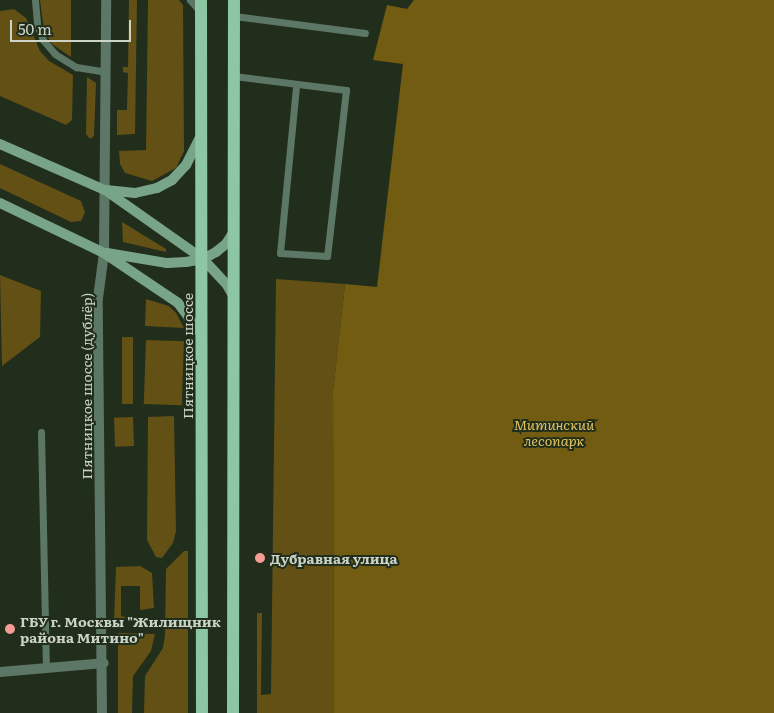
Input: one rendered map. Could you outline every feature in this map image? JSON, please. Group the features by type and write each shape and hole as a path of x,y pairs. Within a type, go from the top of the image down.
{"main road":[{"name":"Пятницкое шоссе","path":"201,0 203,259 201,334 202,713"},
{"path":"233,713 234,0"},
{"path":"105,190 135,193 157,188 172,180 186,165 202,132"},
{"path":"0,144 105,190 203,259 227,285 234,298"},
{"path":"0,203 104,253 178,304 201,334"},
{"path":"104,253 167,263 203,259 226,244 234,232"}],"street":[{"name":"Пятницкое шоссе (дублёр)","path":"102,713 104,663 98,298 104,253 106,0"},
{"path":"0,672 104,663"}],"lane":[{"path":"35,0 37,25 43,40 55,54 76,67 106,72"},
{"path":"190,0 201,14"},
{"path":"234,16 365,32"},
{"path":"234,76 296,86 346,90 327,256 280,254 296,86"},
{"path":"41,432 46,667"}],"shaded area":[{"path":"40,0 71,0 71,57 52,44 44,30"},
{"path":"129,0 137,0 135,134 117,135 117,110 127,110 128,73 123,72 123,67 128,67"},
{"path":"148,0 179,0 183,5 184,151 176,168 152,181 125,173 120,164 119,151 146,150"},
{"path":"14,9 26,18 40,51 49,61 73,75 72,120 66,125 0,96 0,11"},
{"path":"87,77 96,83 94,136 90,139 86,134"},
{"path":"0,164 81,201 85,212 81,221 71,222 0,188"},
{"path":"122,222 166,249 166,252 123,242"},
{"path":"0,275 41,291 40,337 2,366"},
{"path":"276,279 345,284 333,391 334,713 257,713 257,613 262,613 261,695 271,694"},
{"path":"146,299 169,306 176,313 184,328 145,326"},
{"path":"122,337 133,337 133,404 122,404"},
{"path":"146,340 184,341 182,405 144,404"},
{"path":"174,416 176,531 173,543 162,558 156,557 147,540 148,417"},
{"path":"133,417 134,446 115,447 114,418"},
{"path":"184,551 188,551 188,713 144,713 145,676 163,648 165,635 166,569"},
{"path":"140,566 152,573 154,608 140,610 140,586 121,586 121,616 125,617 125,621 114,622 116,567"},
{"path":"118,633 155,634 151,651 133,676 132,713 118,713"}],"green space":[{"name":"Митинский лесопарк","path":"414,0 774,0 774,713 334,713 333,391 345,284 377,287 403,64 373,60 387,5 407,9"}],"place":[{"name":"Дубравная улица","path":"260,558"},
{"name":"ГБУ г. Москвы \"Жилищник района Митино\"","path":"10,629"}]}
